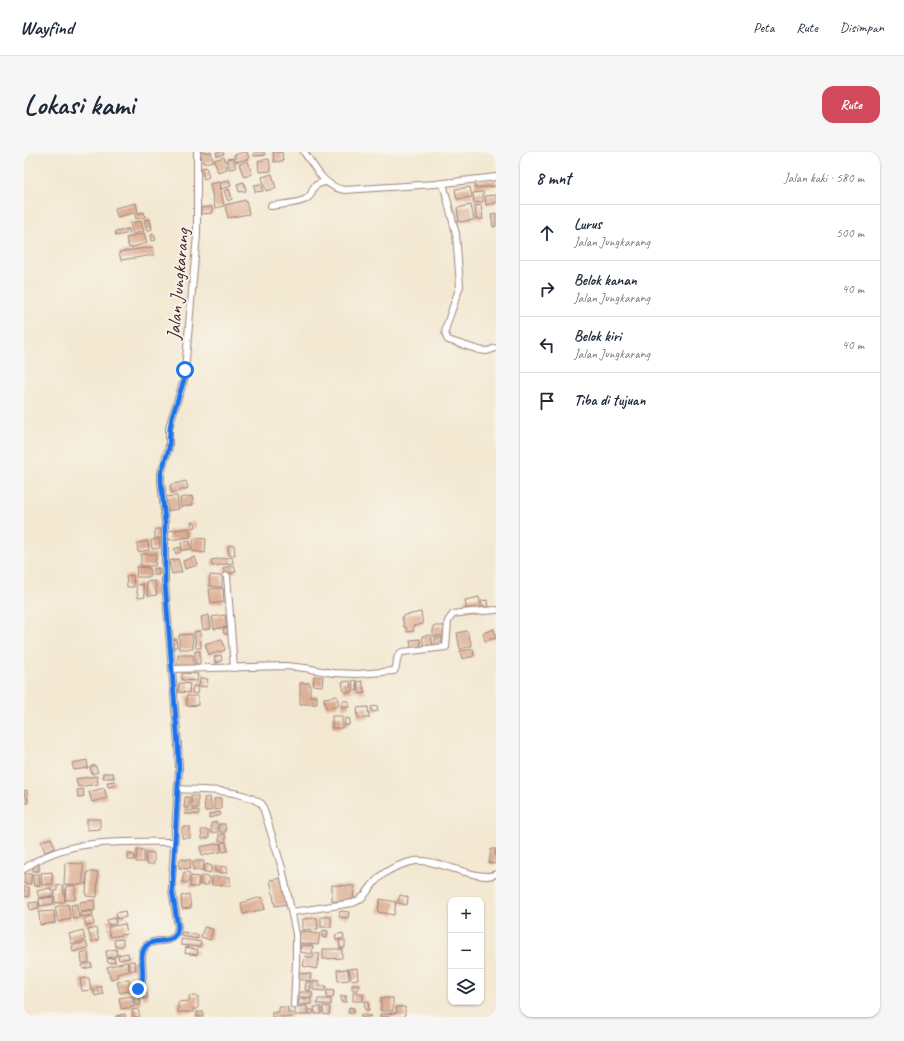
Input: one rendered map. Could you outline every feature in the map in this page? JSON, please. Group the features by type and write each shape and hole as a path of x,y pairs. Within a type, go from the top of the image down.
{"street":[{"name":"Jalan Jungkarang","path":"138,989 142,985 142,953 146,946 152,943 166,941 172,938 177,932 177,921 172,890 179,769 165,583 165,522 161,473 169,448 172,417 184,380 197,235 197,152"},
{"path":"304,152 325,182 337,189 344,190 443,184 496,177"},
{"path":"271,206 305,200 310,195 317,183 325,182"},
{"path":"443,184 456,234 460,281 460,286 445,333 448,340 479,350 487,351 496,348"},
{"path":"227,576 234,668"},
{"path":"172,669 286,666 333,673 358,674 394,671 398,656 402,652 446,647 448,621 453,614 496,610"},
{"path":"178,789 233,793 254,798 262,804 282,868 296,934 294,1005"},
{"path":"24,869 64,849 85,844 116,842 174,842"},
{"path":"292,912 353,903 365,896 382,875 391,869 415,861 425,861 479,875 491,876 496,874"}],"building":[{"path":"200,152 211,152 213,161 203,163"},
{"path":"216,152 223,152 224,154 217,156"},
{"path":"247,152 249,159 236,162 234,155"},
{"path":"254,152 264,152 265,155 254,156"},
{"path":"273,152 282,152 283,161 274,162"},
{"path":"224,157 227,169 218,172 214,160"},
{"path":"233,158 236,168 229,169 227,159"},
{"path":"269,159 271,171 259,172 258,161"},
{"path":"248,161 252,174 244,177 239,164"},
{"path":"206,167 209,177 204,179 201,169"},
{"path":"272,174 276,188 266,191 262,177"},
{"path":"229,180 231,186 221,189 220,183"},
{"path":"496,180 496,186 475,188 475,181"},
{"path":"219,182 224,206 215,208 210,184"},
{"path":"244,182 246,191 239,192 237,184"},
{"path":"262,184 263,191 255,192 254,185"},
{"path":"470,187 472,197 457,199 455,189"},
{"path":"229,189 232,199 228,201 224,191"},
{"path":"483,192 483,202 474,203 473,193"},
{"path":"496,195 496,203 486,205 485,196"},
{"path":"246,200 249,214 228,218 225,205"},
{"path":"136,203 138,212 117,217 115,208"},
{"path":"471,205 474,220 459,222 457,208"},
{"path":"481,205 483,219 476,219 475,206"},
{"path":"212,207 213,213 201,214 201,208"},
{"path":"144,212 145,217 136,219 135,214"},
{"path":"496,213 496,226 493,227 491,214"},
{"path":"150,219 152,229 147,231 144,220"},
{"path":"141,221 144,231 133,234 130,223"},
{"path":"129,229 130,233 116,236 115,232"},
{"path":"144,233 147,243 129,248 126,238"},
{"path":"154,234 156,240 152,241 151,235"},
{"path":"153,247 154,255 121,260 119,252"},
{"path":"186,481 188,488 172,493 170,485"},
{"path":"177,496 179,509 166,511 165,497"},
{"path":"192,496 193,505 181,507 180,498"},
{"path":"191,522 195,522 196,527 193,528"},
{"path":"189,528 191,537 169,540 168,531"},
{"path":"155,529 163,529 163,538 155,538"},
{"path":"194,538 206,539 205,553 192,551"},
{"path":"159,539 160,548 152,549 151,540"},
{"path":"148,541 149,550 138,552 137,543"},
{"path":"190,541 191,549 182,550 181,542"},
{"path":"234,545 235,555 229,555 228,546"},
{"path":"180,547 181,552 176,554 174,549"},
{"path":"141,554 156,554 155,566 141,566"},
{"path":"195,557 198,565 185,569 183,561"},
{"path":"232,557 233,563 212,566 211,560"},
{"path":"178,559 182,572 172,574 169,561"},
{"path":"234,565 236,572 225,575 223,568"},
{"path":"137,567 150,568 150,577 136,577"},
{"path":"159,568 159,575 153,575 153,569"},
{"path":"133,575 134,587 127,587 126,576"},
{"path":"210,575 222,576 222,587 209,586"},
{"path":"155,581 157,595 148,596 146,582"},
{"path":"143,584 145,597 138,598 136,585"},
{"path":"223,588 224,602 211,604 209,589"},
{"path":"479,597 481,609 467,611 465,600"},
{"path":"487,600 488,607 483,608 481,601"},
{"path":"421,612 423,624 413,626 414,631 407,632 406,627 404,627 402,616"},
{"path":"209,615 211,628 203,630 201,617"},
{"path":"225,615 227,627 214,629 212,617"},
{"path":"433,626 444,626 445,636 433,636"},
{"path":"229,628 230,634 224,634 223,629"},
{"path":"494,629 496,638 485,641 483,633"},
{"path":"200,631 201,648 196,648 194,632"},
{"path":"467,631 472,646 460,649 457,633"},
{"path":"192,634 193,649 179,649 179,635"},
{"path":"431,635 433,646 424,647 422,636"},
{"path":"435,638 442,638 442,646 435,646"},
{"path":"176,639 177,647 173,647 172,640"},
{"path":"222,639 225,650 209,655 205,644"},
{"path":"420,639 421,648 411,649 410,640"},
{"path":"473,649 474,656 462,659 460,651"},
{"path":"195,651 200,651 200,664 195,664"},
{"path":"178,655 193,655 193,667 177,667"},
{"path":"221,655 222,661 216,663 214,657"},
{"path":"182,673 198,674 197,681 182,680"},
{"path":"314,676 323,677 322,686 313,685"},
{"path":"200,678 208,679 206,687 199,686"},
{"path":"356,680 358,690 354,691 352,681"},
{"path":"350,681 352,692 344,692 342,682"},
{"path":"362,681 365,693 360,694 357,682"},
{"path":"179,683 190,684 189,693 178,692"},
{"path":"300,683 310,683 310,696 317,696 317,704 300,704"},
{"path":"193,686 198,687 197,694 192,693"},
{"path":"186,696 198,696 198,705 187,706"},
{"path":"337,696 339,706 326,708 324,698"},
{"path":"342,701 349,701 349,707 342,708"},
{"path":"377,706 378,711 372,712 371,707"},
{"path":"368,707 369,718 358,718 357,708"},
{"path":"332,716 342,716 342,728 332,728"},
{"path":"345,718 350,719 349,725 344,725"},
{"path":"87,760 88,768 74,770 72,763"},
{"path":"95,765 98,772 92,774 90,767"},
{"path":"103,773 113,773 114,778 103,778"},
{"path":"97,776 98,784 78,787 76,779"},
{"path":"115,781 115,786 108,787 107,782"},
{"path":"104,788 107,798 92,802 89,792"},
{"path":"83,789 84,796 78,798 77,790"},
{"path":"27,790 28,803 24,803 24,791"},
{"path":"191,796 198,796 198,808 192,809"},
{"path":"185,797 190,797 189,808 184,808"},
{"path":"210,797 212,810 205,811 204,798"},
{"path":"221,798 221,809 214,810 214,799"},
{"path":"185,810 199,811 199,814 185,814"},
{"path":"220,812 221,815 209,818 209,814"},
{"path":"87,819 100,819 100,829 87,830"},
{"path":"217,822 218,832 211,833 211,823"},
{"path":"219,824 225,824 226,832 220,832"},
{"path":"182,827 190,827 190,838 182,838"},
{"path":"201,830 209,830 209,838 202,839"},
{"path":"219,834 225,834 226,841 219,841"},
{"path":"51,838 55,848 45,852 41,841"},
{"path":"226,842 228,851 223,852 221,843"},
{"path":"220,843 221,852 202,855 200,847"},
{"path":"491,849 496,849 495,864 489,863"},
{"path":"137,850 144,850 144,862 136,862"},
{"path":"146,852 154,853 154,864 146,864"},
{"path":"128,854 135,855 134,860 128,860"},
{"path":"180,859 191,860 190,869 179,868"},
{"path":"193,861 204,861 203,870 193,870"},
{"path":"65,863 83,864 83,885 64,884"},
{"path":"33,864 39,864 39,871 33,871"},
{"path":"206,864 212,866 210,873 203,871"},
{"path":"216,866 227,867 227,873 215,872"},
{"path":"52,872 53,884 42,885 41,873"},
{"path":"87,872 98,872 97,897 86,896"},
{"path":"184,872 190,873 188,883 182,882"},
{"path":"25,874 31,874 31,884 24,884"},
{"path":"32,874 39,874 40,885 34,886"},
{"path":"191,876 199,877 198,887 190,887"},
{"path":"201,876 209,877 208,885 200,885"},
{"path":"212,877 230,877 230,886 212,885"},
{"path":"283,878 287,904 275,906 270,880"},
{"path":"63,885 65,902 55,903 54,891 57,891 57,886"},
{"path":"332,885 354,886 353,901 332,901"},
{"path":"66,886 75,886 75,900 65,900"},
{"path":"24,887 29,887 29,897 24,896"},
{"path":"51,888 52,896 39,898 37,891"},
{"path":"189,894 191,908 182,909 181,896"},
{"path":"400,895 408,897 407,905 398,903"},
{"path":"53,897 53,904 40,906 39,899"},
{"path":"262,897 265,909 243,914 241,903"},
{"path":"380,899 396,902 394,915 378,912"},
{"path":"94,900 95,910 81,912 80,902"},
{"path":"38,902 39,908 30,910 29,903"},
{"path":"68,904 71,919 58,922 55,907"},
{"path":"77,904 79,918 73,919 71,905"},
{"path":"54,911 55,923 40,925 39,912"},
{"path":"92,911 93,915 80,917 80,913"},
{"path":"125,911 126,917 117,919 116,913"},
{"path":"340,911 349,912 348,918 339,917"},
{"path":"93,917 94,925 86,926 84,919"},
{"path":"321,917 331,917 331,927 321,927"},
{"path":"115,918 116,924 108,925 107,920"},
{"path":"317,918 318,929 303,930 303,919"},
{"path":"125,924 127,934 110,937 108,927"},
{"path":"204,927 213,929 210,940 201,937"},
{"path":"96,928 99,940 92,942 88,930"},
{"path":"83,930 85,940 72,944 69,934"},
{"path":"323,930 328,931 327,938 322,937"},
{"path":"300,931 320,934 318,945 299,943"},
{"path":"182,932 198,935 197,939 181,936"},
{"path":"343,933 344,938 336,940 335,935"},
{"path":"123,939 123,946 115,947 114,940"},
{"path":"181,939 201,942 200,947 181,945"},
{"path":"339,940 345,940 345,948 340,948"},
{"path":"86,942 88,948 73,952 72,946"},
{"path":"301,945 313,946 312,954 300,952"},
{"path":"186,947 198,950 197,955 185,953"},
{"path":"116,949 117,956 107,958 106,951"},
{"path":"323,949 342,949 342,958 323,959"},
{"path":"88,951 89,962 82,963 81,953"},
{"path":"128,953 129,958 119,960 118,955"},
{"path":"314,953 320,954 316,969 303,966 305,956 313,958"},
{"path":"114,958 115,962 108,963 107,959"},
{"path":"134,961 136,969 131,971 128,962"},
{"path":"127,962 129,971 117,974 118,977 111,979 107,967"},
{"path":"91,963 92,967 83,969 82,965"},
{"path":"357,968 358,979 351,980 349,969"},
{"path":"348,969 349,980 338,981 337,970"},
{"path":"299,973 311,974 310,981 298,979"},
{"path":"89,978 91,990 82,991 80,979"},
{"path":"129,979 132,990 120,993 117,982"},
{"path":"313,981 319,981 319,986 326,986 325,991 313,990"},
{"path":"306,982 311,982 310,991 305,990"},
{"path":"352,985 359,985 358,990 352,990"},
{"path":"101,986 103,994 95,996 93,989"},
{"path":"146,990 148,998 143,999 141,991"},
{"path":"327,990 334,991 333,998 326,998"},
{"path":"139,992 141,1005 135,1005 134,993"},
{"path":"300,992 312,992 312,998 299,997"},
{"path":"353,992 363,994 363,1001 353,1001"},
{"path":"132,996 134,1007 121,1009 119,998"},
{"path":"189,996 198,996 198,1009 193,1009 193,1012 178,1012 178,1002 190,1001"},
{"path":"341,996 346,996 346,1002 341,1002"},
{"path":"381,998 393,998 393,1011 381,1011"},
{"path":"299,999 311,999 311,1004 299,1005"},
{"path":"318,999 331,999 331,1005 317,1004"},
{"path":"364,1001 368,1001 369,1010 365,1010"},
{"path":"307,1006 307,1015 295,1015 295,1007"},
{"path":"323,1006 330,1007 329,1015 323,1014"},
{"path":"279,1007 288,1007 288,1013 292,1013 292,1017 272,1017 272,1012 279,1012"},
{"path":"314,1007 321,1007 321,1014 315,1014"},
{"path":"349,1007 354,1008 354,1013 348,1013"},
{"path":"396,1007 405,1007 405,1017 380,1017 380,1014 397,1013"},
{"path":"138,1009 140,1017 133,1017 132,1010"},
{"path":"309,1010 313,1010 313,1014 309,1014"},
{"path":"197,1012 203,1012 203,1017 197,1017"},
{"path":"125,1014 126,1017 116,1017 116,1016"},
{"path":"361,1014 371,1016 360,1017"}],"route":[{"path":"138,989 142,985 142,953 146,946 172,938 177,932 178,927 173,901 172,879 179,769 165,583 165,513 161,473 169,448 172,417 184,380 185,370"}]}
